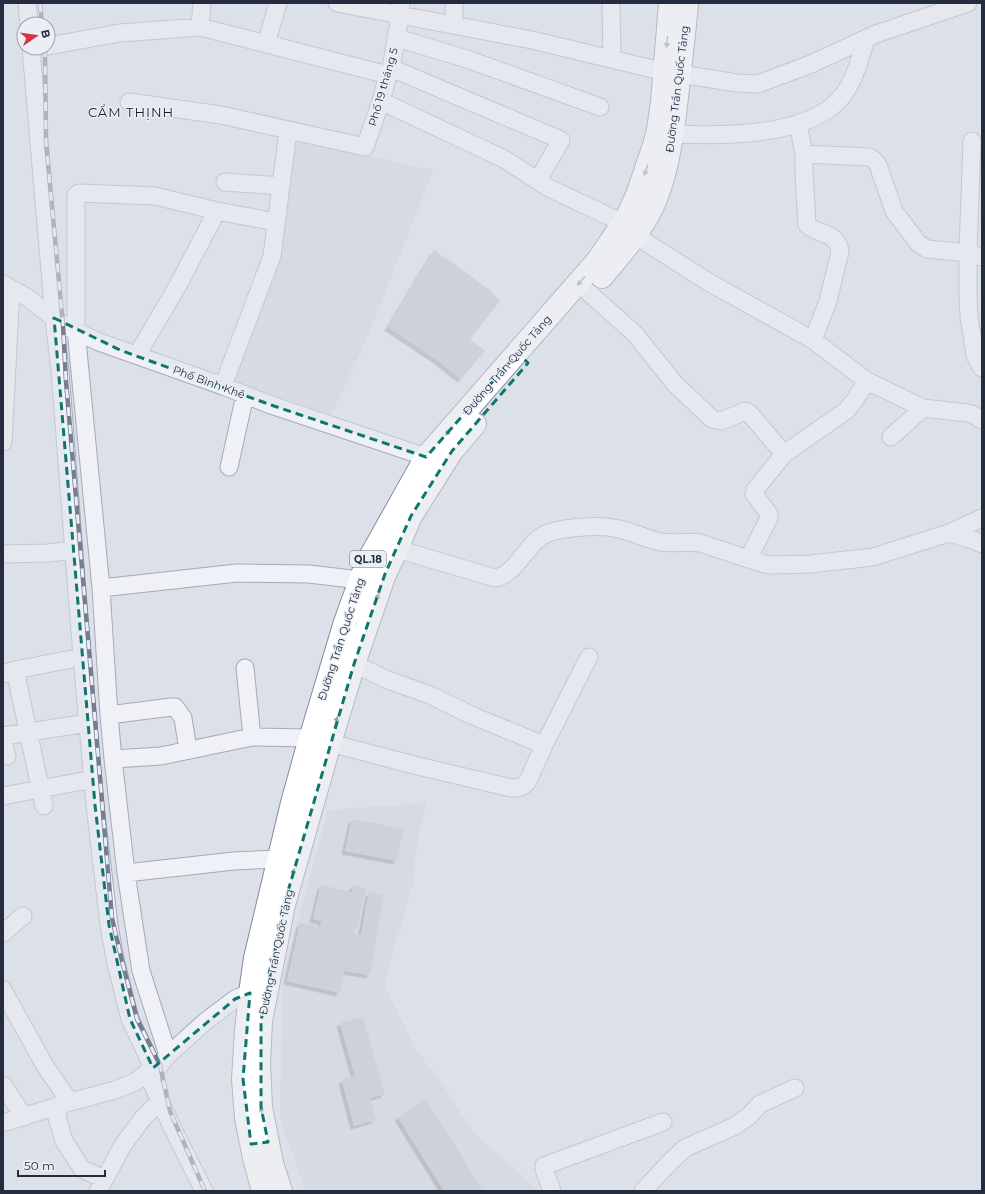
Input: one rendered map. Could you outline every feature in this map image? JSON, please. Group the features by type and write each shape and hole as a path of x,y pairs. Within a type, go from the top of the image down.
{"highway":[{"name":"Đường Trần Quốc Tảng","path":"281,1191 272,1163 259,1143 246,1118 243,1079 246,1031 255,958 278,859 320,741 354,664 385,574 411,516 452,451 598,260 653,206 663,180 671,146 672,73 670,3"},
{"name":"Đường Trần Quốc Tảng","path":"263,1191 259,1143 259,1063 261,1021 284,905 345,622 366,564 426,457 589,292 630,229 637,195 654,145 662,102 672,73 687,3"}],"street":[{"path":"27,3 28,16"},
{"path":"200,27 202,3"},
{"path":"266,44 278,3"},
{"path":"337,3 400,9 454,24 532,40 672,73 737,83 758,84 811,64 898,26 968,3"},
{"path":"454,3 454,24"},
{"path":"610,3 612,59"},
{"name":"Phố 19 tháng 5","path":"288,131 365,147 382,101 390,71 397,38 400,9"},
{"path":"56,45 120,33 200,27 266,44 390,71 561,140 538,180"},
{"path":"397,38 467,59 600,108"},
{"path":"672,134 698,136 751,134 810,120 830,108 839,100 852,81 866,40"},
{"path":"32,56 54,318 60,371 82,657 109,925 115,959 130,1019 153,1068 152,1081 198,1189"},
{"path":"382,101 504,159 549,188 630,229 710,283 813,340 867,381 923,408 972,414 982,420"},
{"path":"129,102 221,115 288,131 272,256 223,386"},
{"path":"798,123 804,154 807,225 832,238 839,245 840,252 828,301 813,340"},
{"path":"972,141 975,255 969,317 976,355 982,368"},
{"path":"804,154 854,156 874,160 878,165 894,211 918,243 927,249 975,255"},
{"path":"225,182 281,186"},
{"path":"168,1055 141,971 126,873 113,759 101,588 76,330 76,195 155,196 217,212 276,222"},
{"path":"137,355 177,287 217,212"},
{"path":"3,442 7,287"},
{"name":"Phố Bình Khê","path":"7,287 28,298 63,325 99,342 223,386 271,405 426,457"},
{"path":"589,292 635,334 675,384 712,419 721,421 746,411 784,454"},
{"path":"748,559 769,518 769,514 754,494 755,490 784,454 847,410 867,381"},
{"path":"229,467 245,395"},
{"path":"891,437 923,408"},
{"path":"397,550 495,578 505,575 535,541 542,536 554,531 588,527 614,528 660,542 700,543 748,559 773,565 810,564 873,557 949,533 982,518"},
{"path":"949,533 982,544"},
{"path":"3,554 49,553 74,550"},
{"path":"101,588 237,573 309,574 360,580"},
{"path":"44,806 29,732 9,672 82,657"},
{"path":"113,759 161,756 252,737 320,741 418,766 515,788 525,785 528,781 544,745 589,657"},
{"path":"354,664 388,680 430,695 473,716 544,745"},
{"path":"245,668 252,737"},
{"path":"109,715 176,707 183,718 188,750"},
{"path":"3,736 88,723"},
{"path":"3,796 93,778"},
{"path":"126,873 234,861 278,859"},
{"path":"3,933 23,916"},
{"path":"3,990 65,1103"},
{"path":"3,1123 65,1103 98,1095 135,1082 153,1068 160,1065 168,1055 206,1021 235,998 250,993"},
{"path":"3,1085 24,1117"},
{"path":"643,1191 685,1148 735,1126 749,1116 760,1104 795,1088"},
{"path":"65,1103 57,1117 64,1140 82,1169 101,1185 127,1140 143,1118 160,1101"},
{"path":"552,1191 544,1166 663,1122"}],"highlighted area":[{"path":"54,318 120,350 271,405 426,457 518,353 528,363 452,451 411,516 385,574 354,664 284,905 261,1021 261,1107 268,1142 251,1144 243,1079 250,993 235,999 153,1068 130,1019 109,925 95,805"}],"shaded area":[{"path":"294,140 433,170 362,349 331,415 230,380"},
{"path":"426,803 415,855 414,881 384,984 416,1050 440,1080 471,1130 532,1185 534,1191 305,1191 280,1118 283,976 328,810"}],"building":[{"path":"434,250 490,290 500,301 470,339 485,351 461,379 440,362 388,327"},
{"path":"352,819 403,829 397,861 345,851"},
{"path":"321,885 352,892 353,885 366,888 357,929 354,929 353,933 361,935 369,892 384,895 370,975 346,971 352,938 340,993 287,981 300,923 320,927 322,921 313,919"},
{"path":"363,1017 385,1094 370,1098 376,1120 354,1126 342,1080 355,1076 340,1023"},
{"path":"426,1099 483,1191 444,1191 398,1117"}],"railway":[{"path":"40,3 41,16"},
{"path":"45,56 46,142 63,325 66,381 112,918 137,1019 160,1065 170,1111 205,1191"}],"district":[{"name":"CẨM THỊNH","path":"131,112"}]}
